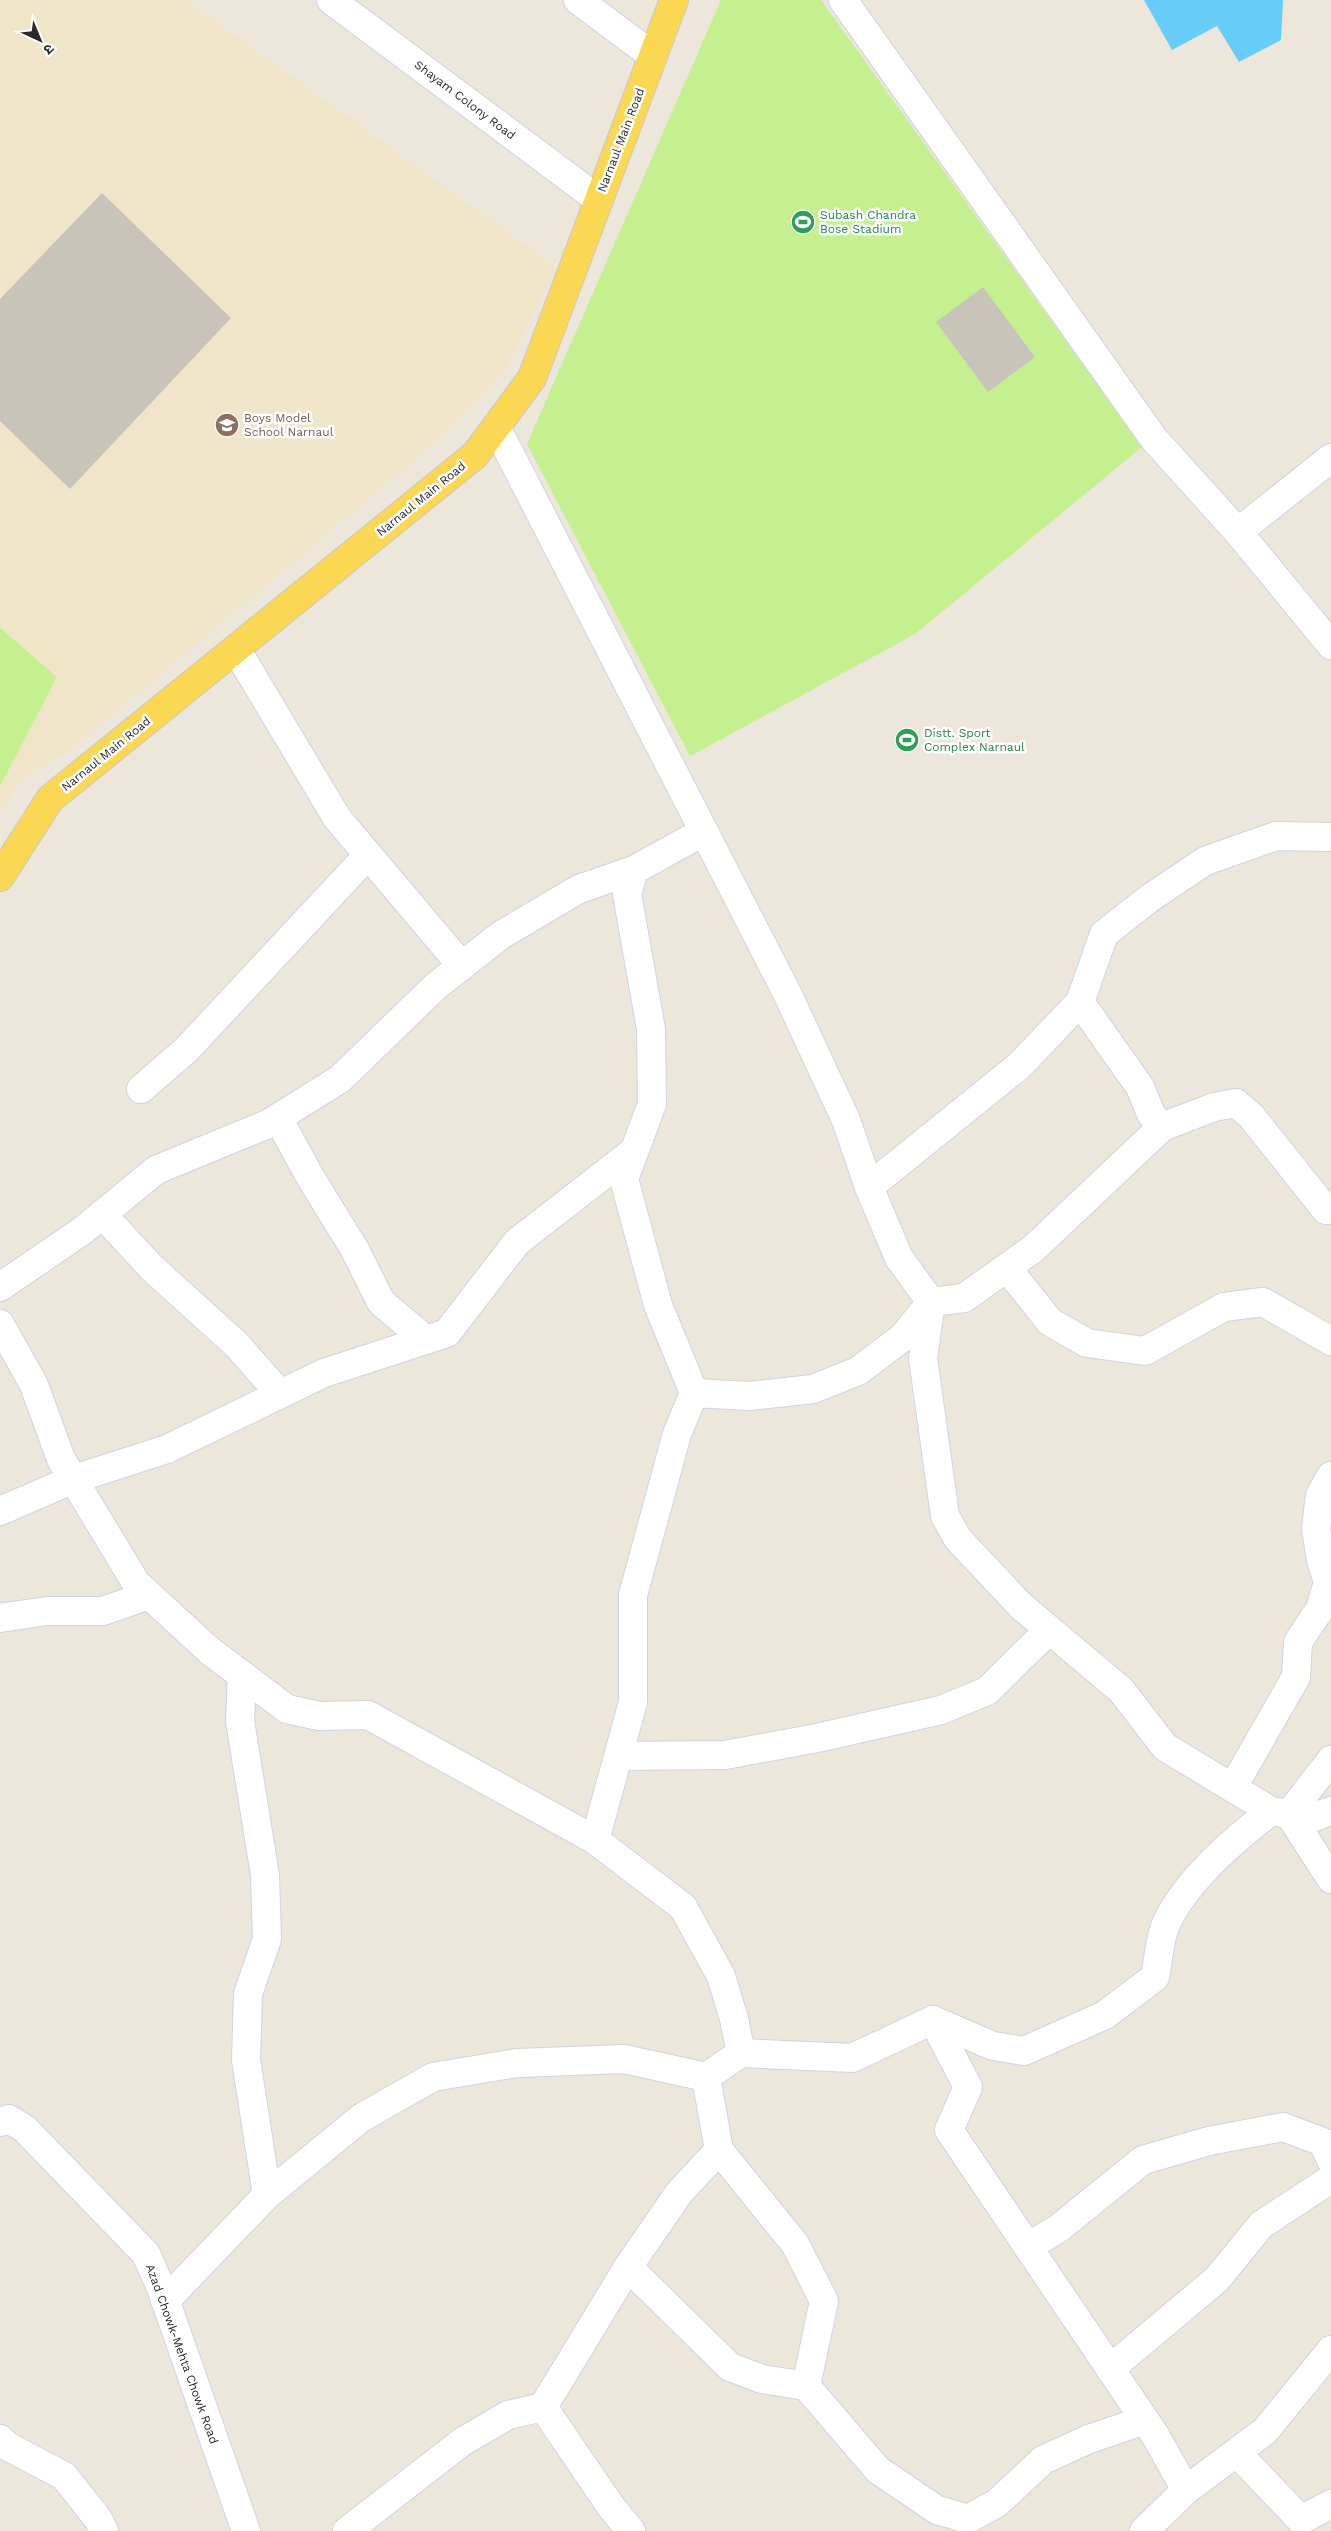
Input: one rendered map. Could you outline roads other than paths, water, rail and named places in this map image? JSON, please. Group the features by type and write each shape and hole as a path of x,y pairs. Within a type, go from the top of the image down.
{"main road":[{"name":"Narnaul Main Road","path":"0,876 50,799 475,455 532,378 674,0"}],"street":[{"name":"Shayam Colony Road","path":"331,0 599,200"},
{"path":"578,0 653,56"},
{"path":"843,0 1154,439 1238,532 1331,645"},
{"path":"496,427 787,993 846,1120 869,1187 899,1258 932,1302 923,1358 945,1516 958,1539 1021,1606 1121,1690 1165,1747 1280,1812 1311,1818 1331,1811"},
{"path":"1238,532 1331,458"},
{"path":"236,649 337,818 462,966"},
{"path":"0,1287 82,1231 156,1170 278,1118 340,1079 436,986 501,935 579,889 634,870 704,832"},
{"path":"869,1187 1019,1066 1080,1002 1104,934 1150,898 1205,860 1276,836 1331,837"},
{"path":"141,1090 187,1049 368,855"},
{"path":"595,1840 633,1702 633,1595 677,1434 694,1393 658,1305 624,1179 652,1104 651,1029 628,894 634,870"},
{"path":"1080,1002 1140,1087 1151,1114 1162,1127"},
{"path":"694,1393 749,1396 813,1389 858,1370 904,1337 932,1302 964,1298 1034,1248 1162,1127 1214,1107 1236,1102 1251,1116 1326,1210 1331,1210"},
{"path":"278,1118 309,1175 355,1250 381,1302 426,1340"},
{"path":"0,1510 74,1479 167,1449 324,1373 447,1333 516,1242 634,1151"},
{"path":"102,1214 152,1268 237,1345 280,1394"},
{"path":"1007,1268 1050,1322 1087,1343 1145,1351 1224,1306 1263,1302 1331,1342"},
{"path":"0,1324 34,1385 62,1459 136,1583 210,1650 287,1709 318,1716 368,1715 595,1840 683,1907 721,1976 734,2020 741,2053"},
{"path":"1233,1787 1296,1677 1298,1642 1320,1609 1328,1582 1321,1560 1316,1529 1320,1494 1331,1476"},
{"path":"0,1618 46,1611 103,1611 149,1595"},
{"path":"618,1756 724,1755 817,1738 941,1710 988,1691 1049,1630"},
{"path":"242,1675 240,1721 265,1875 267,1939 248,1994 246,2060 267,2195"},
{"path":"165,2301 267,2195 361,2118 433,2077 517,2063 624,2059 706,2077 741,2053 852,2058 933,2020 993,2046 1024,2051 1105,2015 1155,1977 1165,1925 1186,1892 1228,1844 1280,1812 1331,1760"},
{"path":"1280,1812 1331,1879"},
{"path":"933,2020 968,2087 949,2130 1145,2420 1186,2490"},
{"path":"706,2077 719,2150 795,2244 824,2301 806,2386"},
{"name":"Azad Chowk-Mehta Chowk Road","path":"0,2122 9,2119 25,2129 146,2254 165,2301 246,2531"},
{"path":"1028,2247 1060,2228 1144,2160 1153,2157 1209,2141 1282,2127 1323,2142 1331,2160"},
{"path":"347,2531 462,2442 508,2415 543,2407 628,2267 679,2193 719,2150"},
{"path":"1110,2369 1216,2279 1261,2225 1331,2179"},
{"path":"628,2267 730,2367 762,2379 806,2386 878,2470 937,2510 968,2519 997,2503 1042,2460 1089,2439 1145,2420"},
{"path":"1144,2531 1186,2490 1265,2432 1331,2350"},
{"path":"543,2407 612,2508 631,2531"},
{"path":"0,2439 7,2446 64,2476 98,2519 104,2531"},
{"path":"1237,2453 1295,2526 1331,2504"}],"water":[{"path":"1144,0 1283,0 1281,40 1239,62 1217,26 1172,50"}],"place":[{"name":"Subash Chandra Bose Stadium","path":"803,222"},
{"name":"Boys Model School Narnaul","path":"227,425"},
{"name":"Distt. Sport Complex Narnaul","path":"907,740"}]}
